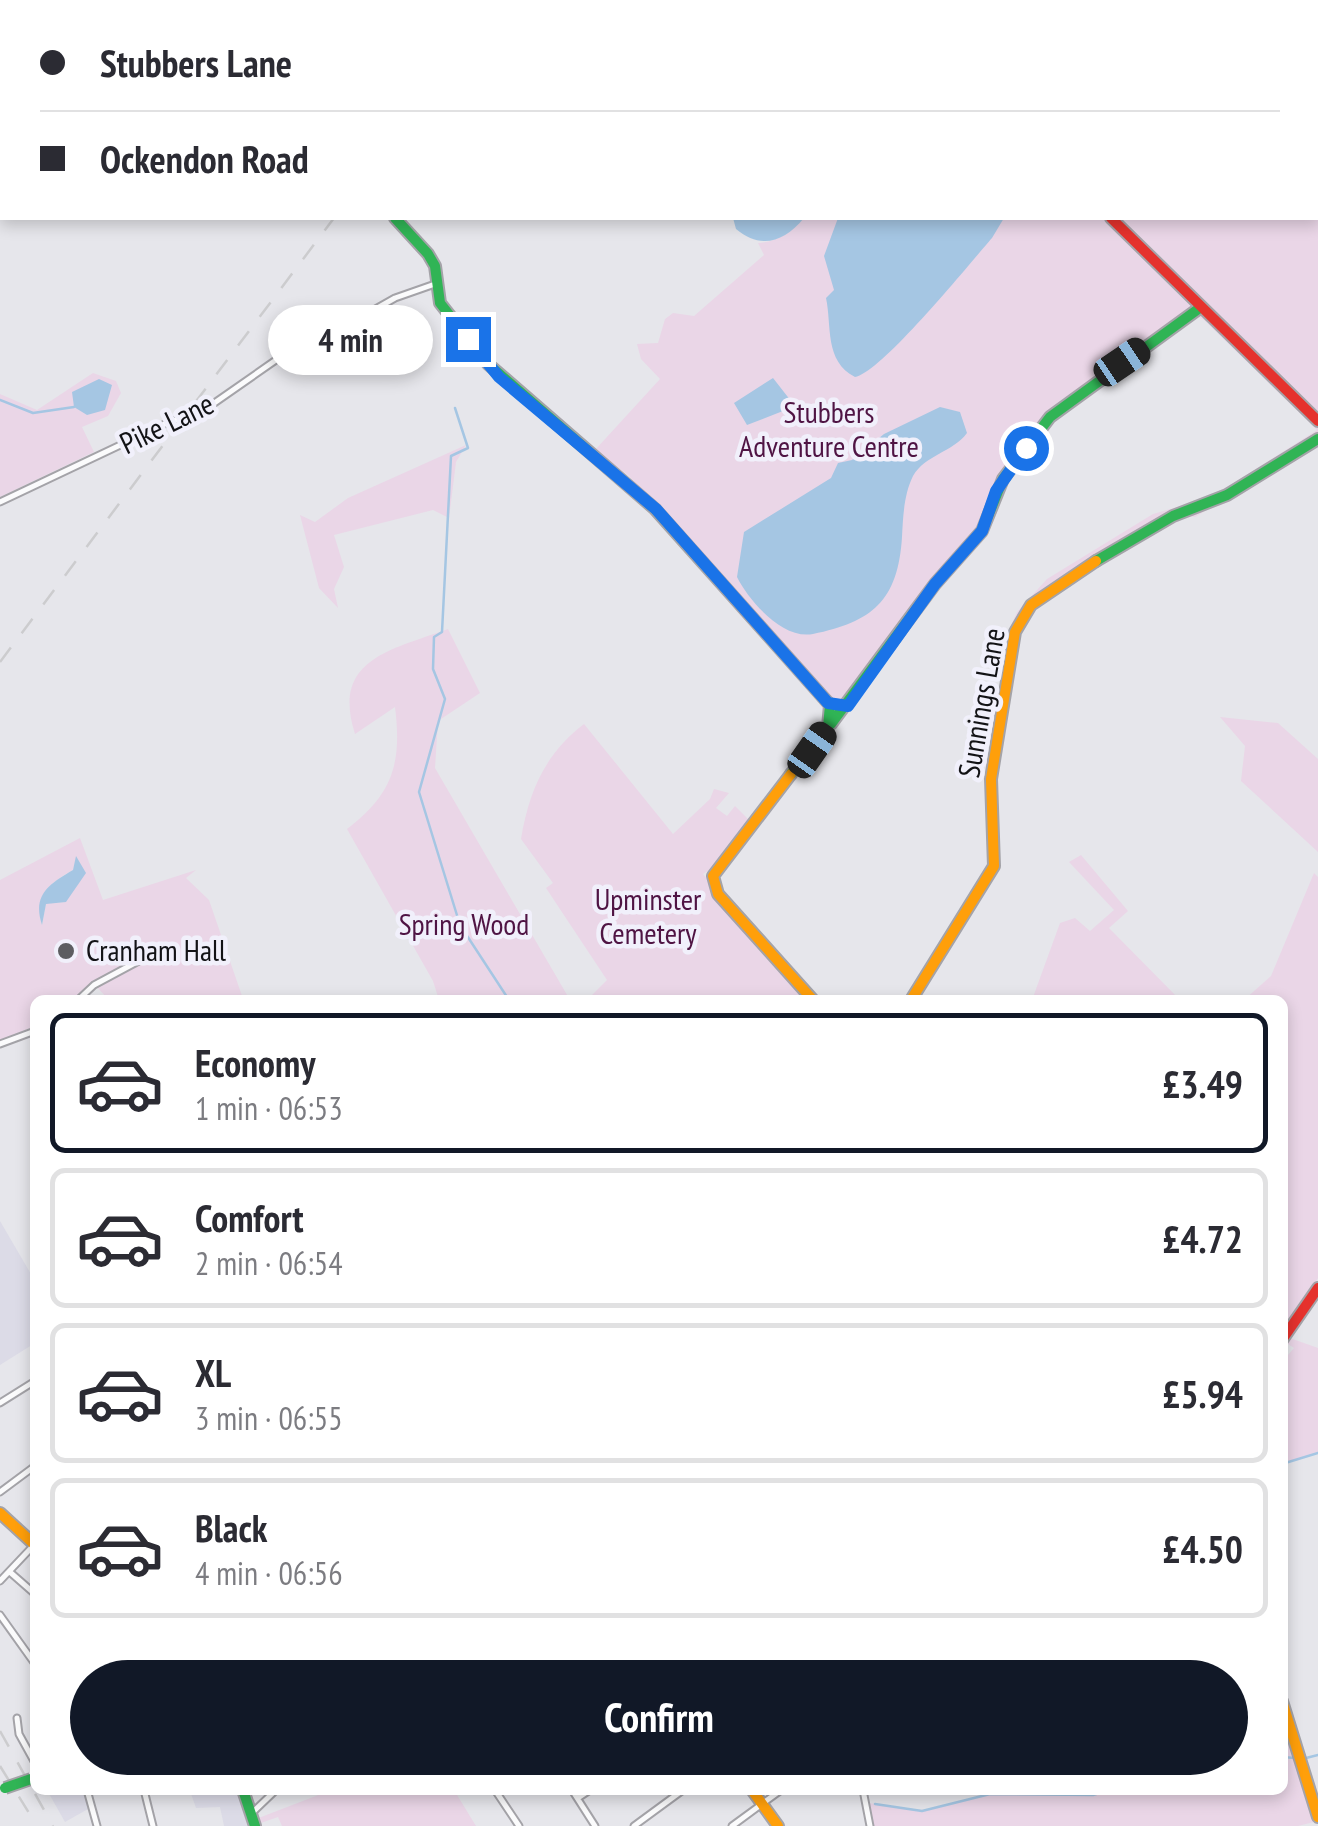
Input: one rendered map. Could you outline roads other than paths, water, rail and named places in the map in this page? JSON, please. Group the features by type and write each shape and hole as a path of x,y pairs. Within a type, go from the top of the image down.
{"street":[{"path":"401,220 435,266 440,303 499,377 656,509 828,703 832,714 828,727"},
{"path":"1113,220 1318,421"},
{"name":"Pike Lane","path":"0,502 169,422 200,413 286,353 328,336 395,298 435,284"},
{"path":"809,995 718,894 714,876 848,706 935,584 982,531 1002,479 1050,416 1201,307"},
{"name":"Sunnings Lane","path":"915,995 994,866 993,766 1015,632 1031,605 1106,554 1172,516 1227,495 1318,439"},
{"path":"828,703 848,706"},
{"path":"84,995 94,985 148,956"},
{"path":"0,1044 30,1033"},
{"path":"1288,1331 1318,1288"},
{"path":"0,1403 30,1384"},
{"path":"0,1492 30,1470"},
{"path":"2,1517 30,1541"},
{"path":"0,1580 30,1550"},
{"path":"10,1572 30,1590"},
{"path":"0,1615 30,1657"},
{"path":"17,1718 19,1734 30,1754"},
{"path":"1288,1720 1318,1817"},
{"path":"2,1789 30,1779"},
{"path":"88,1795 97,1826"},
{"path":"145,1795 153,1826"},
{"path":"245,1795 256,1826"},
{"path":"252,1813 271,1795"},
{"path":"497,1795 518,1826"},
{"path":"576,1795 595,1826"},
{"path":"578,1798 582,1795"},
{"path":"634,1826 676,1795"},
{"path":"756,1795 778,1826"},
{"path":"732,1826 774,1795"},
{"path":"865,1795 870,1826"}],"water":[{"path":"734,220 802,220 788,233 772,240 754,240 736,229"},
{"path":"837,220 1003,220 992,238 904,338 855,377 838,362 831,342 826,298 834,290 824,256"},
{"path":"773,378 791,401 783,411 747,425 734,403"},
{"path":"99,379 112,385 105,410 87,415 74,407 72,392"},
{"path":"940,407 960,412 967,433 913,476 906,498 899,559 888,593 866,615 813,634 790,631 768,617 737,577 744,532 831,478 838,463 852,460 884,434"},
{"path":"76,856 86,873 66,902 46,904 42,925 41,898 50,886 73,870"}],"waterway":[{"path":"0,400 33,413 74,407"},
{"path":"455,408 468,448 451,456 442,632 434,637 433,669 445,699 419,792 460,925 506,995"},
{"path":"1288,1462 1318,1453"},
{"path":"1306,1758 1318,1755"},
{"path":"1288,1757 1295,1758"},
{"path":"875,1804 922,1811 986,1795"}],"railway":[{"path":"0,662 332,220"},
{"path":"0,1731 30,1785"},
{"path":"0,1766 37,1826"},
{"path":"36,1795 53,1826"}],"place":[{"name":"Cranham Hall","path":"66,951"}],"park label":[{"name":"Stubbers Adventure Centre","path":"829,430"},
{"name":"Upminster Cemetery","path":"648,917"},
{"name":"Spring Wood","path":"464,925"}]}
